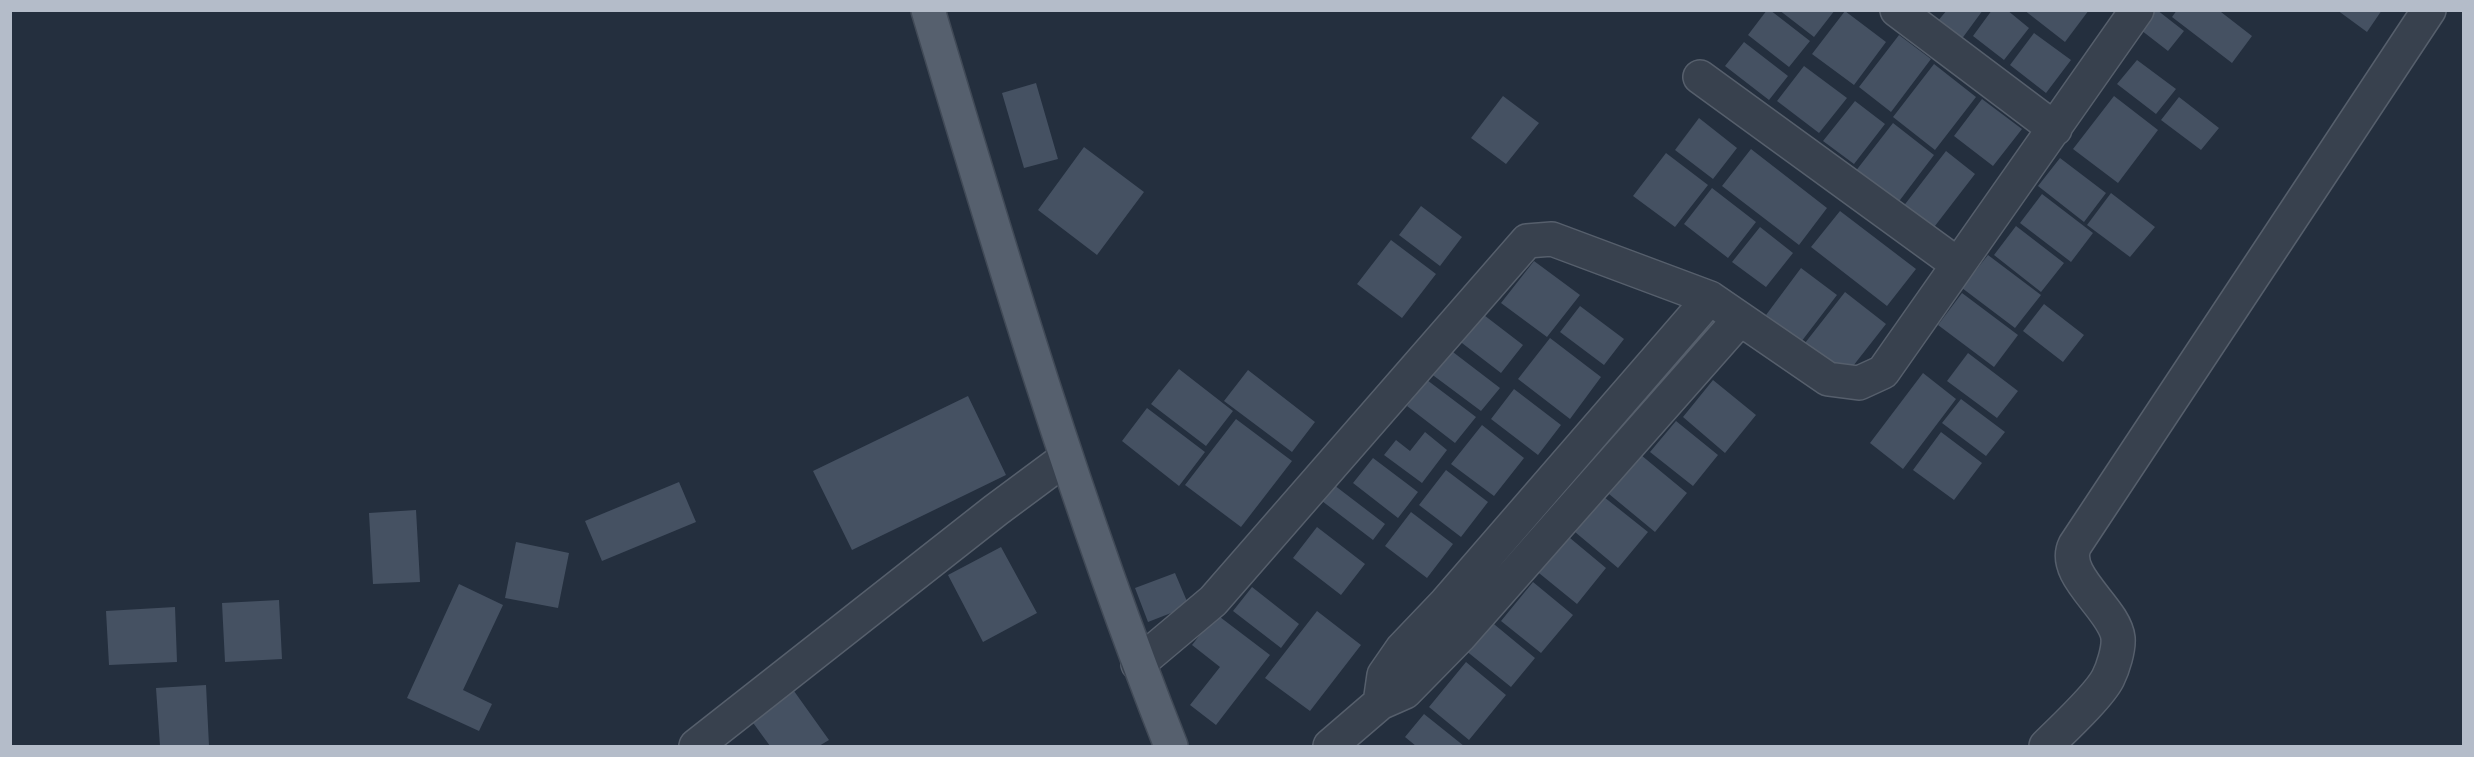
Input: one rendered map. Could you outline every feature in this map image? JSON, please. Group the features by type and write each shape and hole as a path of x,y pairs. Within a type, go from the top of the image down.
{"main road":[{"path":"928,10 1009,281 1066,458 1138,664 1170,747"}],"street":[{"path":"1897,10 2055,129"},
{"path":"1138,664 1213,601 1527,241 1552,239 1710,298 1828,380 1859,383 1883,372 2137,10"},
{"path":"2046,747 2105,683 2118,645 2116,629 2075,569 2072,556 2075,545 2429,10"},
{"path":"1700,77 1957,264"},
{"path":"1380,703 1384,675 1402,649 1444,605 1710,298"},
{"path":"1330,747 1380,703 1405,692 1459,637 1739,320"},
{"path":"696,747 987,517 1066,458"}],"building":[{"path":"1767,10 1810,41 1789,67 1748,35"},
{"path":"1779,10 1835,10 1814,37"},
{"path":"1947,10 1983,10 1961,40 1937,22"},
{"path":"1992,10 2007,10 2029,28 2004,60 1973,36"},
{"path":"2024,10 2089,10 2065,42"},
{"path":"2150,10 2157,10 2184,31 2168,51 2137,27"},
{"path":"2177,10 2222,10 2221,12 2252,36 2232,63 2172,17"},
{"path":"2337,10 2382,10 2367,32"},
{"path":"1845,11 1886,42 1854,85 1812,54"},
{"path":"2034,33 2071,60 2046,93 2010,65"},
{"path":"1899,35 1931,59 1891,112 1859,87"},
{"path":"1744,42 1788,76 1769,100 1725,66"},
{"path":"2137,60 2176,89 2156,114 2117,84"},
{"path":"1934,64 1976,97 1935,150 1893,117"},
{"path":"1804,66 1847,98 1819,133 1777,101"},
{"path":"1036,83 1058,159 1024,168 1002,93"},
{"path":"1503,96 1539,123 1506,164 1471,138"},
{"path":"2114,96 2158,130 2118,183 2073,149"},
{"path":"2179,97 2219,128 2201,150 2161,120"},
{"path":"1982,99 2022,129 1993,166 1954,136"},
{"path":"1855,101 1885,124 1854,164 1823,141"},
{"path":"1699,118 1737,148 1713,179 1675,150"},
{"path":"1893,123 1934,155 1897,204 1855,172"},
{"path":"1084,147 1144,192 1097,255 1038,210"},
{"path":"1751,149 1827,208 1799,245 1722,186"},
{"path":"1946,151 1975,174 1928,235 1899,212"},
{"path":"1666,153 1708,185 1675,227 1633,196"},
{"path":"2060,158 2106,193 2084,222 2038,186"},
{"path":"1712,188 1756,222 1728,258 1684,224"},
{"path":"2111,193 2155,227 2130,257 2087,225"},
{"path":"2042,194 2093,233 2071,262 2020,223"},
{"path":"1421,206 1462,237 1440,266 1399,235"},
{"path":"1840,211 1916,269 1887,306 1811,247"},
{"path":"2016,226 2064,263 2041,292 1994,255"},
{"path":"1760,227 1793,253 1766,287 1732,262"},
{"path":"1391,240 1436,274 1402,318 1357,284"},
{"path":"1988,255 2041,295 2015,328 1962,288"},
{"path":"1534,261 1580,295 1547,337 1501,303"},
{"path":"1801,268 1837,295 1801,342 1766,315"},
{"path":"1845,292 1886,324 1846,375 1805,343"},
{"path":"1962,293 2018,335 1994,367 1938,325"},
{"path":"2044,304 2084,335 2063,362 2023,331"},
{"path":"1580,306 1624,339 1604,365 1560,332"},
{"path":"1480,312 1523,345 1501,373 1458,340"},
{"path":"1550,338 1601,377 1570,419 1518,379"},
{"path":"1449,349 1500,388 1481,411 1430,373"},
{"path":"1968,353 2018,391 1997,418 1947,381"},
{"path":"1179,369 1233,411 1206,446 1151,404"},
{"path":"1248,370 1315,422 1292,452 1224,401"},
{"path":"1923,373 1956,399 1903,469 1870,443"},
{"path":"1427,380 1476,417 1455,443 1407,406"},
{"path":"1713,380 1756,415 1725,453 1683,417"},
{"path":"1514,389 1561,425 1538,455 1491,419"},
{"path":"968,396 1006,475 852,550 813,471"},
{"path":"1961,399 2005,432 1986,456 1942,423"},
{"path":"1147,408 1205,452 1179,486 1122,441"},
{"path":"1236,419 1292,461 1241,527 1185,485"},
{"path":"1676,421 1718,455 1693,486 1650,452"},
{"path":"1482,425 1524,458 1494,496 1451,464"},
{"path":"1425,432 1447,450 1422,483 1384,455 1396,440 1410,451"},
{"path":"1941,432 1982,463 1954,500 1913,470"},
{"path":"1641,455 1687,493 1655,532 1609,494"},
{"path":"1373,458 1418,492 1398,518 1353,483"},
{"path":"1446,470 1488,502 1461,537 1419,505"},
{"path":"679,482 696,522 602,561 585,521"},
{"path":"1334,485 1385,524 1373,540 1322,501"},
{"path":"1604,497 1648,532 1618,568 1575,532"},
{"path":"416,510 420,582 373,584 369,513"},
{"path":"1411,512 1453,544 1427,578 1385,546"},
{"path":"1317,527 1365,564 1341,595 1293,558"},
{"path":"1564,533 1606,568 1577,604 1534,569"},
{"path":"516,542 569,553 558,608 505,598"},
{"path":"1001,547 1037,613 983,642 948,575"},
{"path":"1175,573 1189,606 1148,622 1135,588"},
{"path":"1533,582 1573,615 1541,653 1501,621"},
{"path":"459,584 503,605 463,690 492,704 479,731 407,698"},
{"path":"1252,587 1299,624 1281,648 1233,611"},
{"path":"279,600 282,659 225,662 222,603"},
{"path":"175,607 177,662 109,665 106,611"},
{"path":"1317,611 1361,645 1310,711 1265,678"},
{"path":"1216,614 1270,655 1216,725 1190,705 1220,667 1192,645"},
{"path":"1489,620 1535,658 1511,687 1465,650"},
{"path":"1466,662 1506,695 1469,740 1429,707"},
{"path":"206,685 209,746 160,746 156,688"},
{"path":"794,691 829,740 819,746 770,746 751,720"},
{"path":"1424,714 1464,746 1416,746 1405,737"}]}
